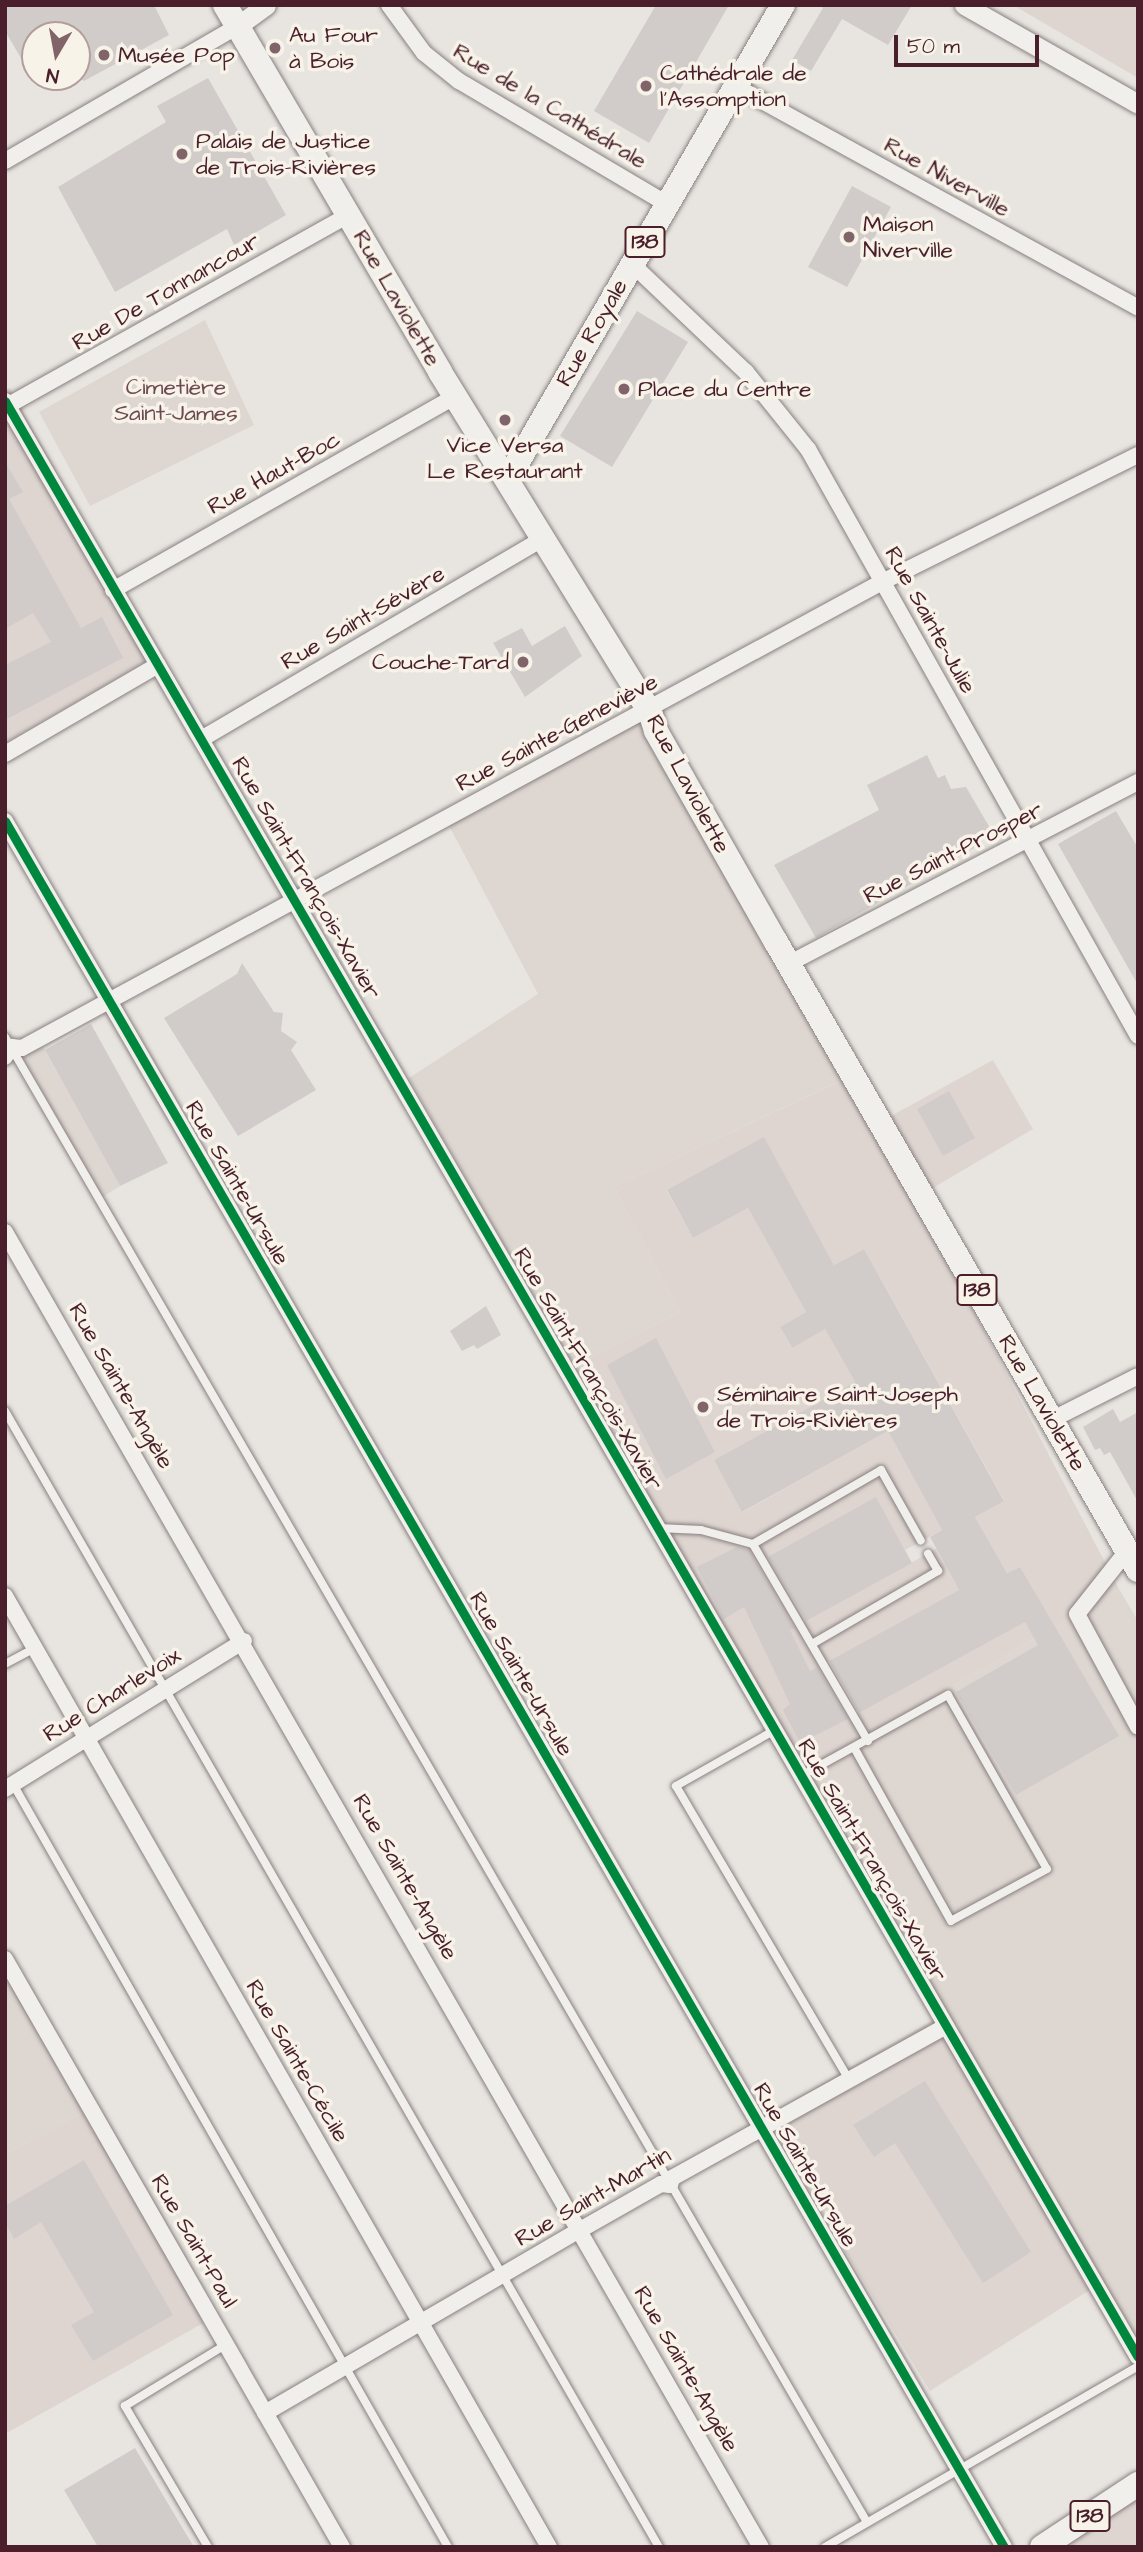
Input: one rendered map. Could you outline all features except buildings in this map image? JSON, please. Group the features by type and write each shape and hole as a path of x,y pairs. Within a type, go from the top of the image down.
{"main road":[{"name":"Rue Royale","path":"508,479 783,5"},
{"name":"Rue Laviolette","path":"230,16 456,397 545,537 650,712 656,731 788,964 1132,1560"},
{"name":"138","path":"1042,2547 1138,2484"}],"street":[{"path":"5,161 230,16 266,5"},
{"name":"Rue de la Cathédrale","path":"390,5 424,53 459,81 667,204"},
{"path":"964,5 1138,104"},
{"name":"Rue Niverville","path":"735,86 1138,308"},
{"name":"Rue De Tonnancour","path":"6,405 348,215"},
{"name":"Rue Sainte-Julie","path":"632,264 703,330 779,410 818,466 884,581 1025,841 1138,1036"},
{"name":"Rue Haut-Boc","path":"113,590 456,397"},
{"name":"Rue Saint-François-Xavier","path":"6,405 113,590 203,738 1138,2357"},
{"name":"Rue Sainte-Geneviève","path":"7,1047 22,1048 611,727 650,712 884,581 1138,455"},
{"name":"Rue Saint-Sévère","path":"203,738 545,537"},
{"path":"5,754 158,665"},
{"name":"Rue Saint-Prosper","path":"788,964 1138,782"},
{"name":"Rue Sainte-Ursule","path":"5,821 1004,2547"},
{"name":"Rue Sainte-Angèle","path":"5,1232 244,1642 761,2547"},
{"path":"1051,1420 1138,1376"},
{"path":"1132,1560 1077,1614 1138,1727"},
{"name":"Rue Sainte-Cécile","path":"5,1596 549,2547"},
{"name":"Rue Charlevoix","path":"9,1786 244,1642"},
{"name":"Rue Saint-Paul","path":"5,1959 342,2547"},
{"name":"Rue Saint-Martin","path":"265,2413 580,2230 662,2184 670,2185 672,2178 946,2026"}],"lane":[{"path":"7,1047 867,2522"},
{"path":"5,1411 659,2547"},
{"path":"753,1544 881,1470 921,1541"},
{"path":"658,1528 701,1530 753,1544 868,1741"},
{"path":"812,1644 938,1572 928,1554"},
{"path":"5,1664 35,1648"},
{"path":"802,1776 855,1749 948,1695 1047,1869 951,1921 855,1749"},
{"path":"775,1730 676,1786 849,2080"},
{"path":"9,1786 448,2547"},
{"path":"208,2547 125,2406 226,2344"},
{"path":"825,2547 1138,2366"}],"shaded area":[{"path":"1013,5 1138,5 1138,78"},
{"path":"10,388 157,655 5,743 5,390"},
{"path":"993,1060 1033,1129 921,1195 880,1122"},
{"name":"Séminaire Saint-Joseph de Trois‑Rivières","path":"851,1076 1119,1589 808,1771 719,1627 574,1367 680,1312 614,1187","holes":["764,1138 834,1265 864,1249 1004,1500 975,1517 1007,1573 1020,1567 1044,1611 857,1714 828,1662 959,1590 936,1549 805,1621 769,1557 876,1498 905,1550 942,1530 888,1431 743,1512 714,1460 855,1382 825,1329 791,1347 780,1327 806,1312 748,1208 693,1238 667,1191"]},
{"path":"944,2014 1093,2288 930,2391 764,2117"},
{"path":"91,2108 209,2320 5,2434 5,2154"},
{"path":"1138,2483 1138,2547 1041,2547"}],"green space":[{"name":"Cimetière Saint-James","path":"205,320 254,425 90,506 39,412"},
{"path":"650,712 846,1078 614,1187 680,1312 574,1367 409,1078 538,994 445,818"},
{"path":"36,1034 120,1186 101,1198 13,1047"},
{"path":"1119,1589 1138,1621 1138,2346 808,1771"},
{"path":"5,1954 91,2108 5,2154"}],"cycle path":[{"path":"5,401 1138,2357"},
{"path":"5,821 1004,2547"}],"place":[{"name":"Au Four à Bois","path":"275,48"},
{"name":"Musée Pop","path":"104,55"},
{"name":"Cathédrale de l'Assomption","path":"646,86"},
{"name":"Palais de Justice de Trois-Rivières","path":"182,154"},
{"name":"Maison Niverville","path":"849,237"},
{"name":"Place du Centre","path":"624,389"},
{"name":"Vice Versa Le Restaurant","path":"505,420"},
{"name":"Couche-Tard","path":"523,662"},
{"name":"Séminaire Saint-Joseph de Trois‑Rivières","path":"703,1407"}]}
